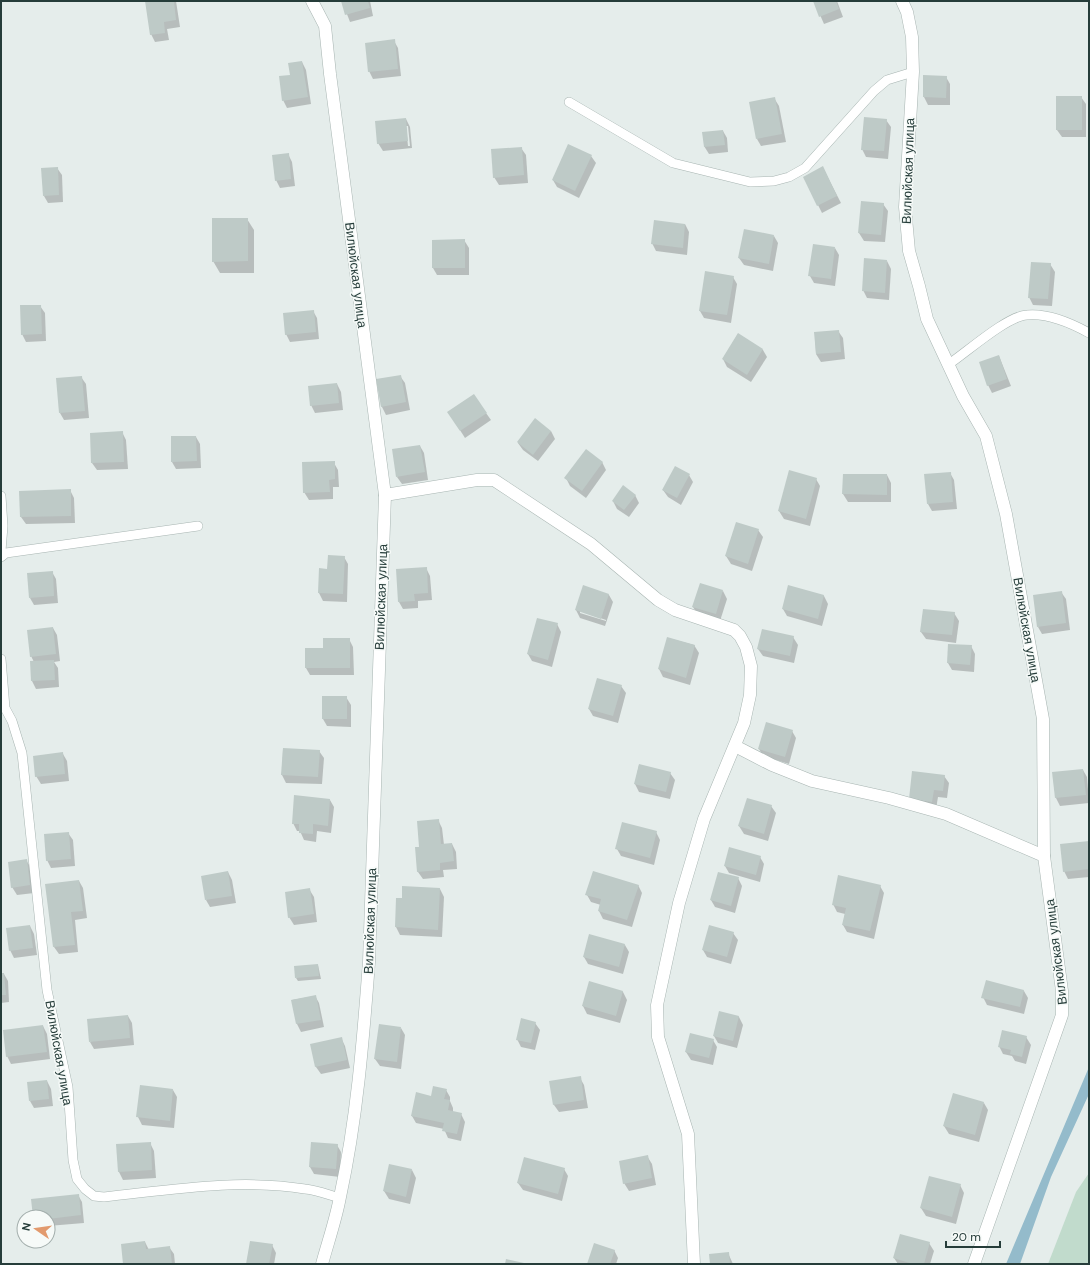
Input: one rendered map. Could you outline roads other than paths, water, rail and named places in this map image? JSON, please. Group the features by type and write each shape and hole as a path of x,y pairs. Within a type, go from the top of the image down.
{"street":[{"name":"Вилюйская улица","path":"312,1 325,26 384,495 369,962 355,1115 340,1198 322,1264"},
{"name":"Вилюйская улица","path":"902,1 912,37 913,72 905,206 906,232 909,251 920,286 927,319 963,396 986,436 1006,514 1043,719 1044,856 1062,991 1062,1015 974,1264"},
{"path":"384,495 477,480 494,480 591,544 658,600 675,610 734,630 740,636 746,647 751,666 750,695 744,723 707,812 698,840 679,903 657,1006 658,1037 688,1134 694,1264"},
{"path":"735,746 772,765 812,781 889,798 946,814 1044,856"}],"lane":[{"path":"569,102 672,163 750,182 774,180 789,177 806,168 874,91 887,80 913,72"},
{"path":"949,364 1003,325 1017,317 1027,315 1045,316 1074,325 1089,333"},
{"path":"1,496 1,551"},
{"path":"1,557 6,553 198,526"},
{"name":"Вилюйская улица","path":"1,659 5,708 12,721 22,753 47,990 68,1088 73,1160 77,1179 85,1189 94,1196 104,1197 209,1186 251,1184 305,1189 340,1198"}],"water":[{"path":"1089,1067 1089,1094 1051,1177 1020,1264 1006,1264"}]}
